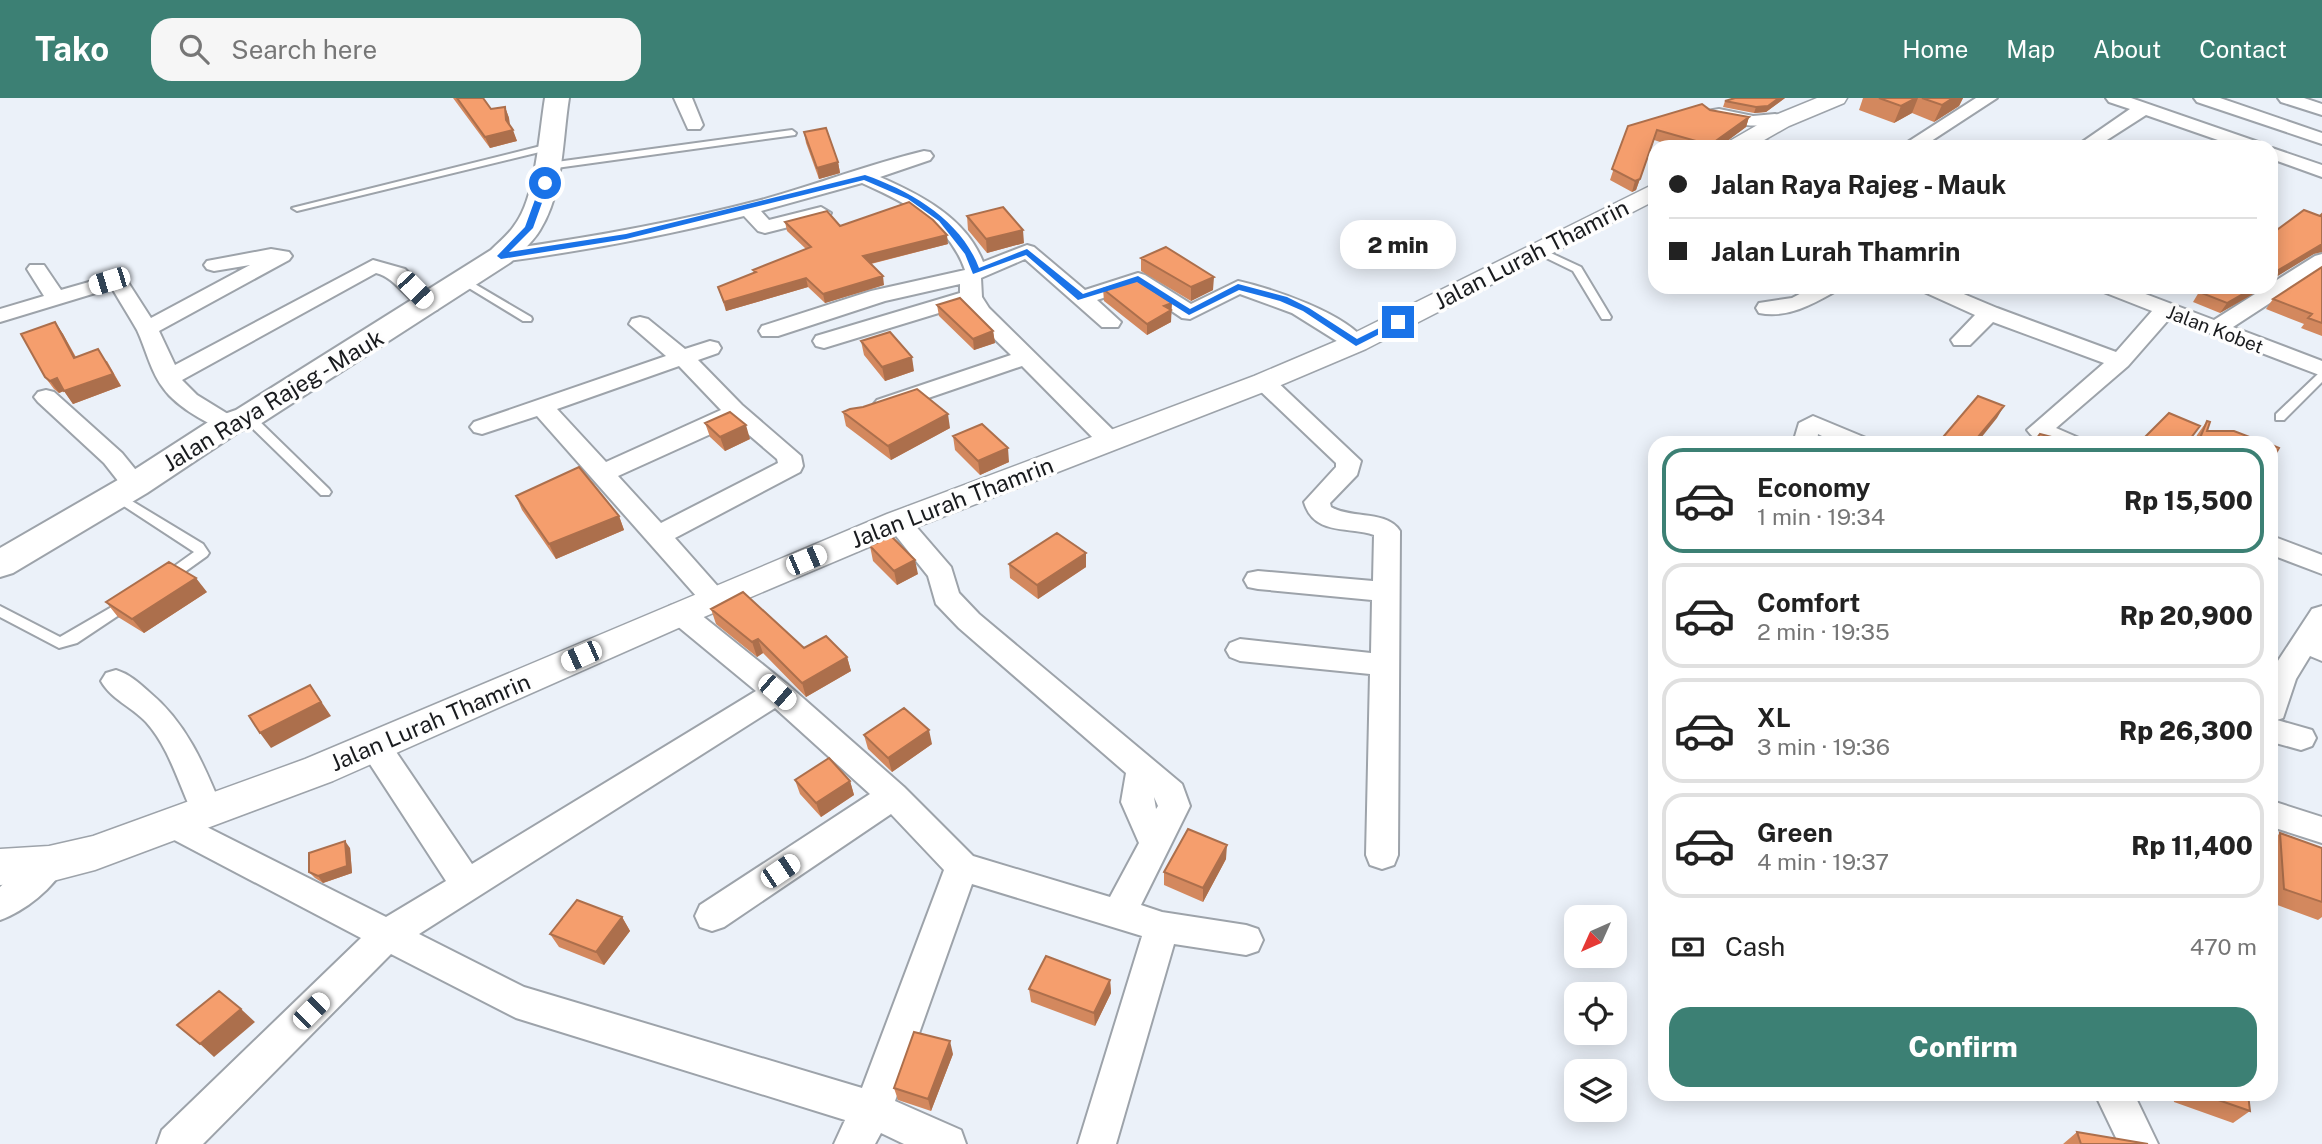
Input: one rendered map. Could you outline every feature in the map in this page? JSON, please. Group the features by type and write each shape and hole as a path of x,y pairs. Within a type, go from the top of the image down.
{"main road":[{"name":"Jalan Raya Rajeg - Mauk","path":"0,564 429,304 501,256 528,228 541,199 557,98"}],"street":[{"path":"683,98 694,125"},
{"path":"1712,107 1756,122 1776,119 1836,98"},
{"path":"1920,140 1988,98"},
{"path":"2115,98 2236,140"},
{"path":"2287,98 2322,110"},
{"path":"2183,121 2213,99 2322,139"},
{"path":"2095,140 2144,108"},
{"path":"1755,140 1776,119"},
{"path":"2278,155 2322,171"},
{"path":"501,256 606,241 747,208 865,177 924,156"},
{"path":"865,177 910,198 942,219 969,253 972,281 981,312 1110,441"},
{"name":"Jalan Lurah Thamrin","path":"0,867 49,864 95,853 375,747 680,613 898,522 1265,382 1356,343 1648,194"},
{"path":"747,208 765,227 821,213"},
{"path":"824,341 972,281 1027,251 1110,322"},
{"path":"147,329 232,284 282,256 209,260 232,284"},
{"path":"2278,288 2322,260"},
{"path":"169,378 373,267 384,267 401,275 429,304"},
{"path":"37,269 55,297"},
{"path":"1082,298 1138,279 1189,313 1238,287 1283,299 1306,309 1356,343"},
{"path":"0,316 117,280 147,329 173,386 189,400 238,420"},
{"path":"770,331 879,296 972,281"},
{"path":"1766,308 1797,304 1816,294"},
{"path":"1946,294 1989,313 2120,361"},
{"name":"Jalan Kobet","path":"2125,294 2322,369"},
{"path":"2215,329 2269,294"},
{"path":"2053,436 2039,430 2120,361 2165,310"},
{"path":"1962,340 1989,313"},
{"path":"640,324 698,371 734,411 789,456 791,466 657,536"},
{"path":"482,428 710,348"},
{"path":"870,410 1025,358"},
{"path":"1265,382 1349,461 1348,469 1324,492 1317,505 1320,512 1349,522 1375,524 1387,531 1382,855"},
{"path":"46,397 113,458 126,490"},
{"path":"542,407 715,599"},
{"path":"603,473 729,417 734,411"},
{"path":"1806,436 1807,428 1813,422 1842,436"},
{"path":"898,522 941,574 946,597 969,621 1142,770 1137,802 1154,841 1119,914"},
{"path":"2278,547 2322,565"},
{"path":"1258,580 1387,592"},
{"path":"680,613 777,692 893,796 962,867 1162,927 1246,940"},
{"path":"2278,690 2282,677 2314,646 2322,616"},
{"path":"1240,650 1385,665"},
{"path":"116,681 156,714 182,750 207,811"},
{"path":"176,1144 387,936 777,692"},
{"path":"2278,732 2301,738"},
{"path":"375,747 468,886"},
{"path":"712,916 893,796"},
{"path":"2278,816 2322,830"},
{"path":"172,824 516,1001 873,1110 947,1144"},
{"path":"0,905 18,893 49,864"},
{"path":"853,1144 873,1110 962,867"},
{"path":"1097,1144 1162,927"},
{"path":"2118,1101 2139,1144"}],"lane":[{"path":"297,208 549,156 792,133"},
{"path":"1540,251 1577,269 1606,317"},
{"path":"463,280 527,319"},
{"path":"2280,416 2322,376"},
{"path":"238,420 325,492"},
{"path":"0,611 59,643 72,639 202,553 126,490"}],"building":[{"path":"457,98 483,98 491,109 505,107 506,120 513,130 485,137"},
{"path":"1735,98 1779,98 1768,106 1756,107 1725,101"},
{"path":"1879,98 1916,98 1901,106"},
{"path":"1922,98 1953,98 1942,105"},
{"path":"1702,104 1710,110 1749,117 1717,140 1692,140 1657,130 1654,140 1648,140 1648,156 1640,179 1635,181 1612,169 1628,126"},
{"path":"826,128 838,162 817,168 804,132"},
{"path":"909,202 933,220 947,235 863,256 883,276 823,294 806,278 724,302 718,287 811,247 785,222 827,211 840,226"},
{"path":"1003,207 1023,230 986,239 967,216"},
{"path":"2304,210 2320,216 2322,214 2322,244 2278,270 2278,229"},
{"path":"1166,247 1214,277 1191,287 1141,258"},
{"path":"2322,267 2322,323 2308,318 2312,314 2273,299"},
{"path":"1135,279 1172,303 1164,306 1171,310 1147,324 1103,289"},
{"path":"2204,294 2243,294 2227,303"},
{"path":"960,298 993,331 973,339 937,305"},
{"path":"55,322 74,358 98,349 113,374 64,391 57,378 50,381 45,377 21,334"},
{"path":"890,332 912,357 882,367 861,341"},
{"path":"917,389 948,414 888,446 843,412 863,407"},
{"path":"1978,396 2004,406 1979,436 1944,436"},
{"path":"730,412 746,425 720,437 705,423"},
{"path":"2169,413 2200,426 2192,436 2146,436"},
{"path":"2207,421 2210,422 2207,431 2234,431 2247,436 2201,436"},
{"path":"982,424 1008,448 978,461 953,436"},
{"path":"579,467 619,516 549,544 516,496"},
{"path":"1057,533 1086,553 1037,585 1009,564"},
{"path":"891,536 915,560 894,571 870,546"},
{"path":"169,562 196,578 132,619 106,602"},
{"path":"743,592 804,648 826,636 847,657 802,683 758,639 752,642 711,609"},
{"path":"310,685 321,702 260,733 249,716"},
{"path":"904,708 929,730 888,758 864,735"},
{"path":"829,758 850,781 816,803 795,780"},
{"path":"1188,829 1227,845 1203,888 1164,872"},
{"path":"2280,833 2322,848 2322,902 2284,889"},
{"path":"345,841 347,866 318,876 309,872 309,853"},
{"path":"577,900 622,917 596,952 550,934"},
{"path":"1046,956 1110,980 1094,1013 1029,989"},
{"path":"219,991 241,1009 200,1044 177,1025"},
{"path":"914,1032 950,1041 928,1099 894,1088"},
{"path":"2221,1101 2249,1101 2250,1111"},
{"path":"2077,1132 2148,1144 2081,1144"}],"route":[{"path":"545,183 528,228 501,256 626,237 865,177 910,198 942,219 969,253 976,272 1027,251 1082,298 1138,279 1189,313 1238,287 1283,299 1306,309 1356,343 1398,322"}]}
